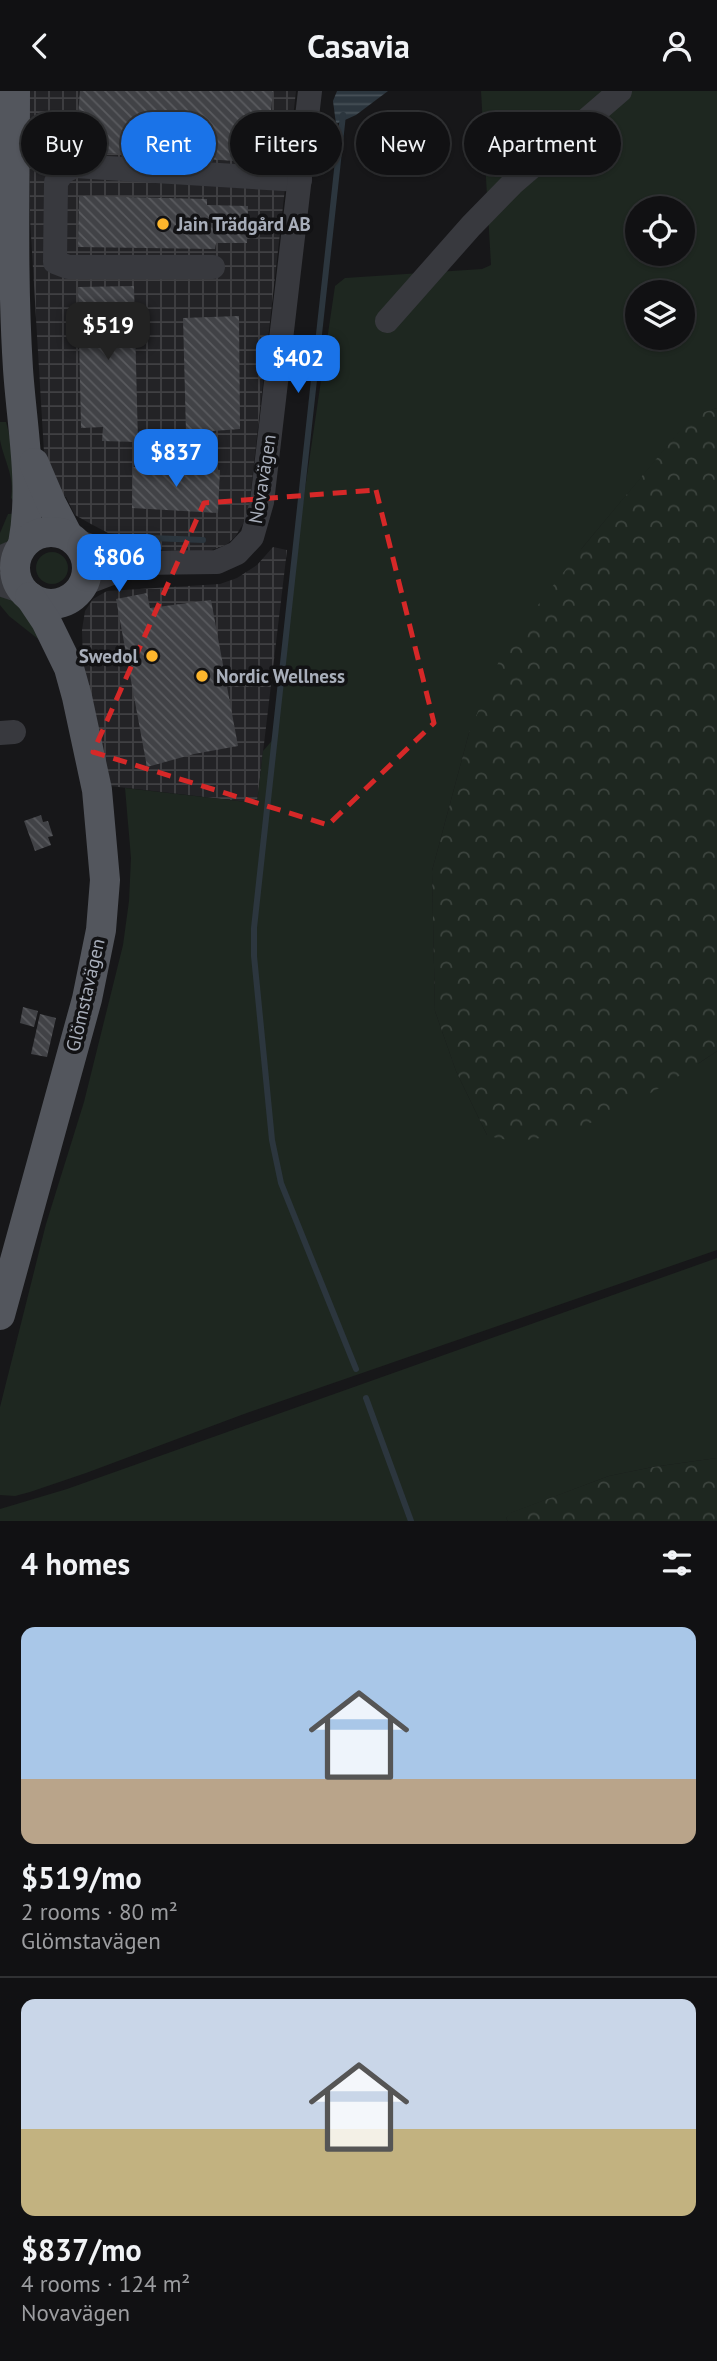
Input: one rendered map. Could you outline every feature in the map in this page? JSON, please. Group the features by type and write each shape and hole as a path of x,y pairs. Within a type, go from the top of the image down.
{"main road":[{"name":"Glömstavägen","path":"0,1315 87,999 101,930 104,880 102,826 89,743 69,669 46,621 18,591 15,571 14,551 28,506 16,306 15,91"},
{"name":"Glömstavägen","path":"25,438 51,503 71,538 84,552 86,560 87,568 66,629 69,669"},
{"path":"14,551 41,533 55,532 71,538"},
{"path":"18,591 51,604 78,590"}],"street":[{"name":"Novavägen","path":"71,538 138,563 217,562 237,553 252,537 262,502 310,91"},
{"path":"387,321 512,184 620,91"},
{"path":"213,267 68,267 55,262 56,182 63,172 75,166 300,180"},
{"name":"Novavägen","path":"78,590 138,563"}],"highlighted area":[{"path":"376,490 434,723 328,825 93,752 204,503"}],"shaded area":[{"path":"29,91 296,91 294,112 230,112 230,175 287,175 248,516 235,537 226,545 206,552 123,545 124,535 108,533 75,515 66,497 57,497 45,469 30,175 107,175 107,112 29,112"},
{"path":"337,91 388,91 360,112 356,112 356,115 342,121 342,112 334,112 333,101"},
{"path":"273,547 287,550 257,803 110,786 83,662 82,630 85,611 93,599 107,591 220,584 237,578 257,565"}],"green space":[{"path":"481,91 717,91 717,408 692,417 583,547 469,733 432,871 435,1011 456,1071 487,1135 699,1063 717,1051 717,1250 244,1414 86,1473 15,1496 0,1495 0,1407 46,1224 84,1102 123,945 131,858 125,788 257,803 263,751 276,736 297,543 335,286 345,278 482,269 491,265 486,175 621,175 621,112 482,112"},
{"path":"717,408 717,1051 638,1100 574,1129 543,1137 513,1140 487,1135 456,1071 435,1011 432,871 469,733 504,649 583,547 692,416"},
{"path":"0,422 6,422 13,449 14,501 11,498 10,476 0,440"},
{"path":"19,513 10,539 0,548 0,533 8,514"},
{"path":"52,552 63,557 68,568 63,579 52,584 41,579 36,568 41,557"},
{"path":"0,593 21,603 47,646 9,616 0,605"},
{"path":"717,1258 717,1458 609,1476 511,1513 506,1518 508,1521 0,1521 0,1509 67,1489"},
{"path":"717,1458 717,1521 508,1521 506,1518 510,1513 609,1476"}],"building":[{"path":"80,91 273,91 271,112 230,112 230,161 216,160 216,112 121,112 121,154 107,153 107,112 78,112"},
{"name":"Jain Trädgård AB","path":"79,196 207,199 207,205 248,206 247,243 216,243 215,249 78,247"},
{"path":"134,286 138,442 102,441 103,427 81,428 78,287"},
{"path":"239,316 240,429 186,433 183,318"},
{"path":"187,465 220,470 218,513 132,508 133,467"},
{"path":"147,593 150,608 211,600 238,746 147,767 116,599"},
{"path":"41,815 43,822 48,821 53,836 48,837 51,845 35,851 24,821"},
{"path":"23,1007 38,1011 34,1027 20,1023"},
{"path":"40,1014 56,1018 47,1057 31,1054"}],"waterway":[{"path":"343,115 254,928 254,956 272,1140 281,1183 356,1369"},
{"path":"151,538 203,540"},
{"path":"366,1398 411,1521"}],"place":[{"name":"Jain Trädgård AB","path":"163,224"},
{"name":"Swedol","path":"152,656"},
{"name":"Nordic Wellness","path":"202,676"}]}
